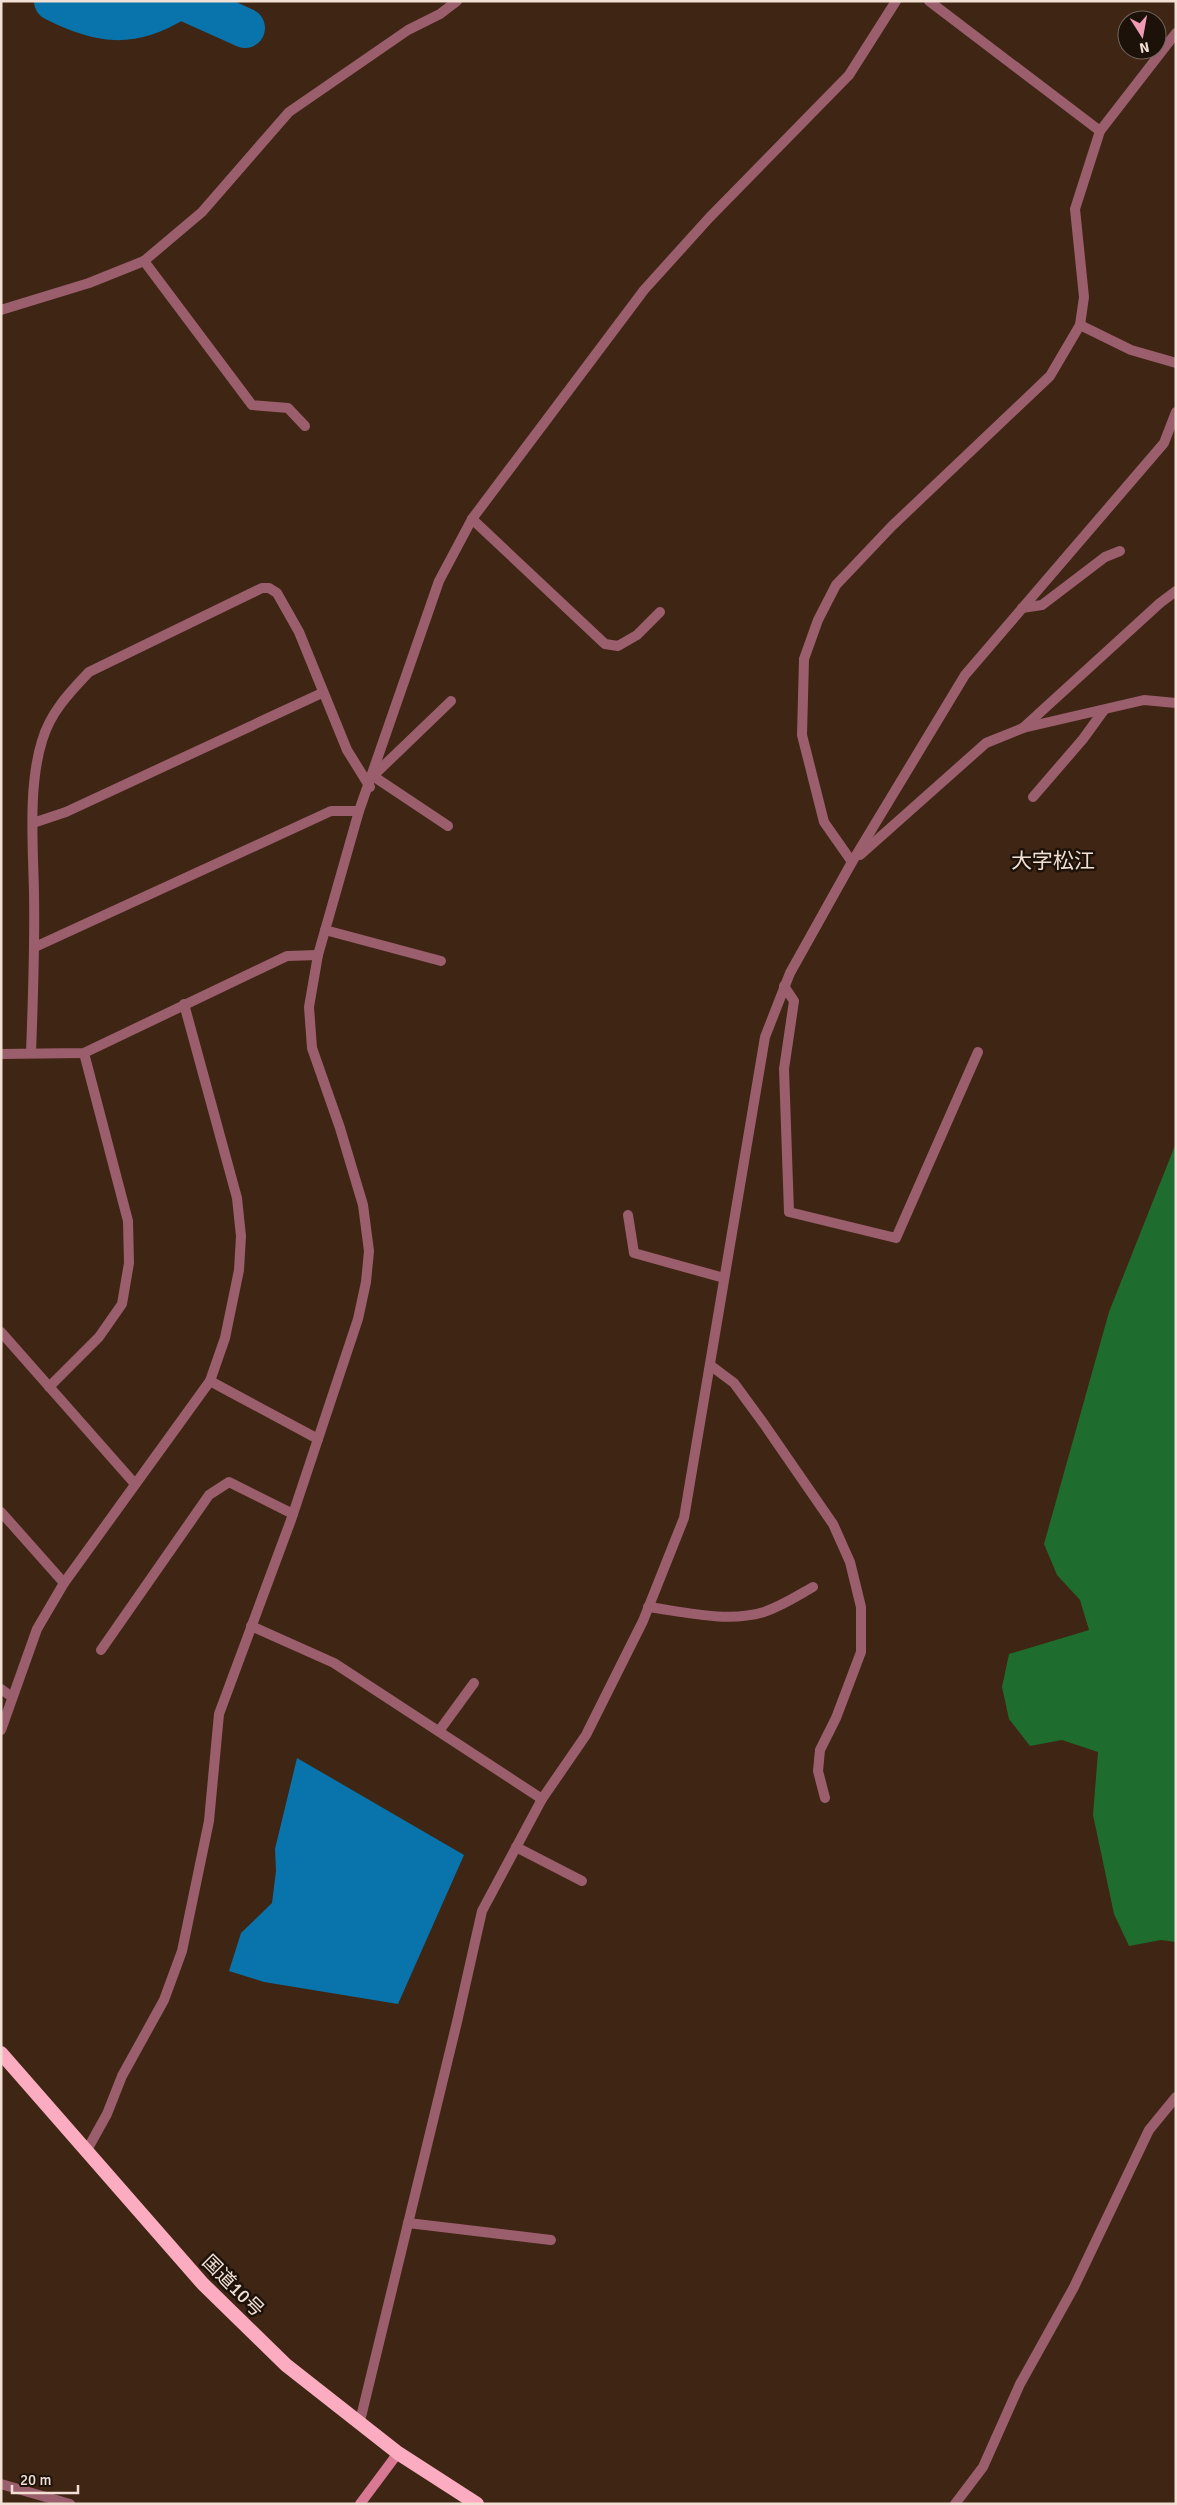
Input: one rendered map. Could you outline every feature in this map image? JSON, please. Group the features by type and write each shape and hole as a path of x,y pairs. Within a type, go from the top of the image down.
{"highway":[{"name":"国道10号","path":"1,2053 203,2284 286,2365 360,2420 398,2453 477,2504"}],"main road":[{"path":"360,2504 398,2453"}],"street":[{"path":"1,310 89,283 144,261 202,212 289,112 408,30 440,14 457,1"},
{"path":"87,2150 107,2114 122,2076 164,2000 182,1951 209,1821 218,1714 293,1514 358,1320 366,1282 369,1251 363,1205 340,1128 312,1048 309,1007 318,955 359,811 370,787 439,581 472,519 644,290 709,218 849,75 896,1"},
{"path":"929,1 1100,131"},
{"path":"852,862 824,822 802,735 804,659 818,620 836,585 885,532 1050,376 1080,326 1084,298 1075,208 1100,131 1176,33"},
{"path":"144,261 252,405 288,408 305,426"},
{"path":"1080,326 1131,350 1176,363"},
{"path":"360,2420 482,1911 542,1798 586,1735 648,1607 684,1518 765,1037 784,986 852,862 965,675 1164,443 1176,412"},
{"path":"472,519 605,644 618,646 637,635 660,612"},
{"path":"1022,608 1042,605 1105,557 1120,551"},
{"path":"31,1053 35,947 33,823 36,762 42,740 52,716 68,694 89,672 118,656 262,588 269,588 277,594 299,632 322,693 347,750 370,787"},
{"path":"1022,728 1160,603 1176,591"},
{"path":"33,823 66,812 322,693"},
{"path":"852,862 986,743 1022,728 1144,700 1176,703"},
{"path":"373,776 451,701"},
{"path":"1033,797 1104,710"},
{"path":"373,776 448,826"},
{"path":"35,947 330,811 359,811"},
{"path":"325,930 441,961"},
{"path":"1,1054 84,1053 287,956 318,955"},
{"path":"784,986 794,1001 784,1069 789,1212 896,1238 978,1052"},
{"path":"1,1730 37,1629 64,1583 210,1381 225,1338 239,1270 241,1236 237,1198 184,1004"},
{"path":"49,1387 99,1337 122,1304 129,1263 128,1221 84,1053"},
{"path":"628,1215 634,1253 724,1278"},
{"path":"1,1332 135,1484"},
{"path":"710,1365 734,1383 764,1424 833,1524 850,1562 861,1607 861,1652 836,1718 820,1750 818,1771 825,1798"},
{"path":"210,1381 318,1439"},
{"path":"101,1650 209,1495 230,1482 293,1514"},
{"path":"1,1512 64,1583"},
{"path":"648,1607 705,1615 741,1616 780,1606 813,1587"},
{"path":"251,1626 334,1663 542,1798"},
{"path":"439,1732 474,1683"},
{"path":"1,1689 12,1697"},
{"path":"516,1847 582,1881"},
{"path":"955,2504 983,2467 1020,2384 1074,2287 1149,2130 1176,2097"},
{"path":"408,2223 552,2240"},
{"path":"1,2484 70,2504"}],"green space":[{"path":"1176,1143 1176,1942 1161,1940 1129,1946 1114,1914 1093,1815 1098,1752 1062,1740 1030,1746 1009,1719 1002,1687 1009,1654 1089,1630 1080,1600 1057,1575 1044,1544 1109,1312"}],"water":[{"path":"297,1758 464,1855 398,2004 264,1982 229,1971 241,1933 272,1903 276,1871 275,1849"}],"waterway":[{"path":"54,1 86,15 115,20 144,16 176,1"},
{"path":"185,1 245,28"}],"district":[{"name":"大字松江","path":"1053,861"}]}
